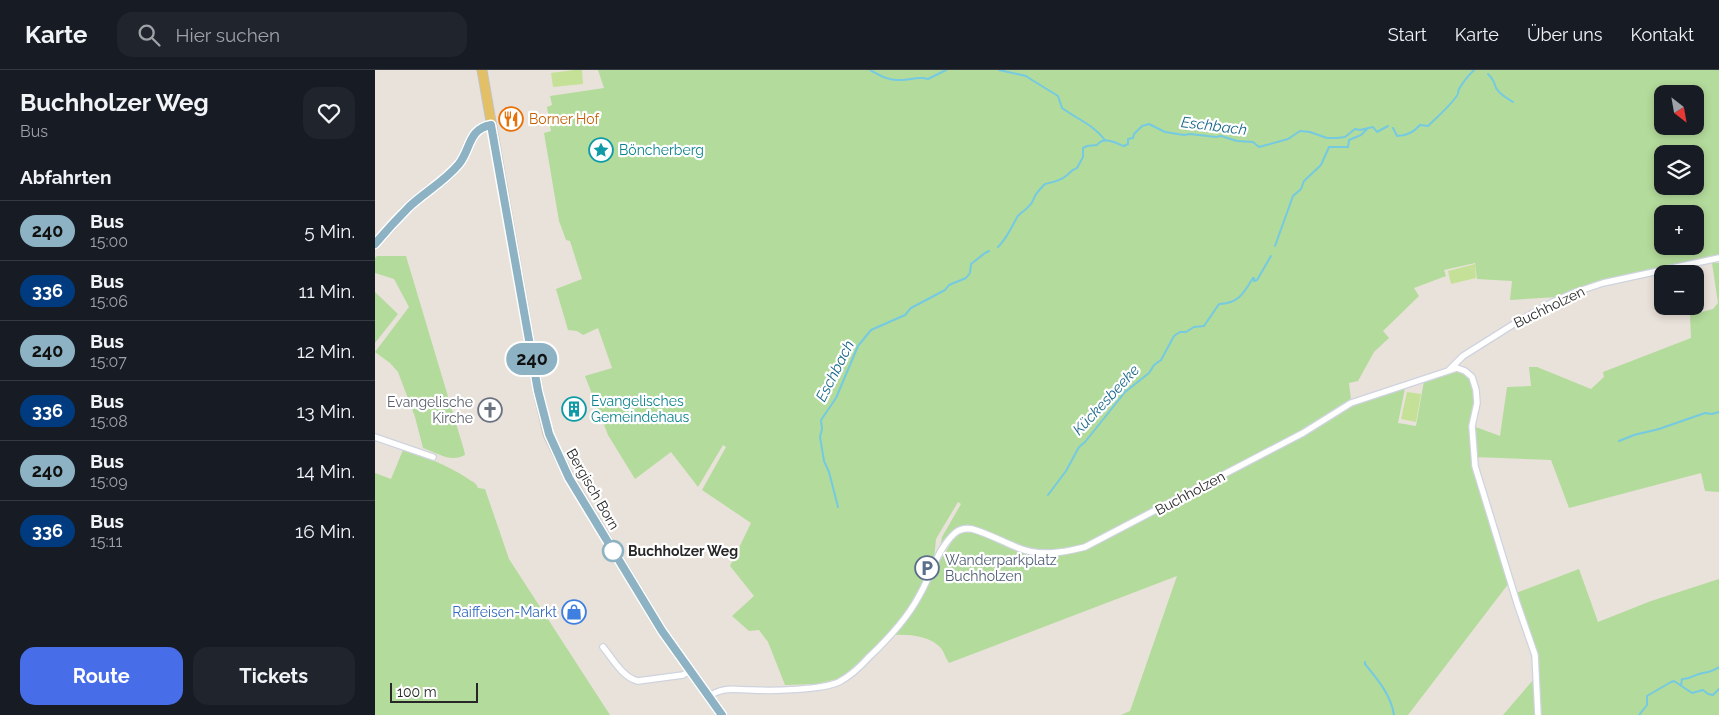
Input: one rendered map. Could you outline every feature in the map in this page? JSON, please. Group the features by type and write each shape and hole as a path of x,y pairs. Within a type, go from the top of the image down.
{"main road":[{"name":"Bergisch Born","path":"482,70 538,391 551,439 569,478 644,603 689,671 722,715"},
{"path":"375,244 410,207 457,167 465,155 474,134 480,129 491,125"}],"street":[{"name":"Buchholzen","path":"708,697 714,692 725,689 763,690 821,686 842,680 862,664 895,629 919,598 944,548 953,535 964,528 978,530 1017,548 1032,552 1053,553 1085,547 1303,433 1351,403 1449,370 1463,356 1553,302 1603,283 1719,258"},
{"path":"1449,370 1457,368 1465,371 1472,376 1475,385 1477,403 1472,426 1475,466 1514,595 1535,655 1538,715"},
{"path":"375,437 433,457"},
{"path":"603,647 632,680 638,681 683,675 689,671"}],"green space":[{"path":"582,70 583,84 553,87 551,73"},
{"path":"598,70 1719,70 1719,255 1674,265 1654,265 1654,269 1610,279 1557,297 1510,300 1512,281 1477,279 1475,263 1444,270 1446,276 1414,288 1419,296 1383,331 1389,338 1374,352 1358,381 1349,383 1351,400 1292,436 1084,545 1051,550 1031,549 1014,544 976,527 962,526 949,536 940,548 942,537 961,504 958,502 936,539 934,559 918,596 895,629 848,672 837,679 817,684 785,685 768,642 759,630 749,631 732,616 754,596 730,566 751,523 702,490 726,447 723,445 698,487 671,452 635,479 608,435 585,376 612,368 598,328 583,335 577,331 568,330 556,289 582,279 570,241 566,240 559,221 544,133 551,131 547,107 552,105 550,96 604,88"},
{"path":"377,256 406,256 465,455 449,458 423,448 415,417 398,372 390,363 375,352 409,307 394,279 375,273 375,258"},
{"path":"1712,263 1719,263 1719,492 1705,491 1701,473 1569,508 1551,460 1475,457 1473,426 1500,436 1507,387 1531,386 1529,367 1537,367 1591,389 1604,377 1603,372 1691,338 1690,315 1704,315 1704,311 1713,309 1718,303"},
{"path":"1475,264 1476,278 1451,284 1448,271"},
{"path":"375,292 398,314 375,343"},
{"path":"1455,371 1470,377 1475,394 1471,441 1509,583 1408,715 1121,715 1130,711 1177,576 949,663 941,648 931,641 913,636 894,635 921,599 939,562 953,540 962,532 967,531 981,534 1026,554 1038,555 1086,549 1190,496 1353,405 1405,388 1398,423 1416,426 1424,381"},
{"path":"1407,392 1421,394 1416,422 1401,419"},
{"path":"403,450 444,465 474,482 478,488 485,489 509,559 610,715 375,715 375,473 391,479"},
{"path":"1579,569 1598,622 1651,601 1719,579 1719,715 1503,715 1534,679 1538,679 1538,656 1516,593"}],"waterway":[{"path":"870,70 892,80 928,79 946,70"},
{"path":"999,70 1026,76 1058,96 1062,108 1091,126 1105,140"},
{"name":"Eschbach","path":"1393,128 1397,136 1400,136 1410,133 1420,125 1428,126 1453,101 1462,84 1474,70"},
{"path":"1488,74 1499,93 1513,102"},
{"name":"Eschbach","path":"998,247 1007,236 1017,217 1031,204 1045,184 1061,179 1077,168 1083,157 1083,148 1097,145 1103,141 1124,146 1128,144 1128,139 1133,138 1134,134 1142,126 1149,124 1165,132 1184,135 1221,136 1237,141 1253,142 1259,147 1288,139 1300,131 1310,132 1327,138 1337,138 1345,137 1355,129 1360,130 1373,127 1377,132 1388,126"},
{"name":"Kückesbeeke","path":"1275,246 1293,196 1301,189 1304,181 1321,165 1329,147 1348,147 1349,140 1361,135 1368,128"},
{"name":"Eschbach","path":"838,507 829,472 824,461 820,437 822,429 821,420 836,398 858,346 871,330 905,315 911,308 945,290 949,285 966,278 970,273 971,264 989,251"},
{"name":"Kückesbeeke","path":"1048,495 1066,471 1079,447 1125,392 1149,373 1154,365 1161,360 1174,336 1194,327 1204,326 1219,304 1231,302 1240,297 1253,278 1254,281 1257,280 1271,256"},
{"path":"1619,441 1705,413 1719,412"},
{"path":"1365,662 1387,694 1394,715"},
{"path":"1681,686 1682,679 1710,672 1719,667"},
{"path":"1639,715 1647,705 1647,696 1674,681 1692,693 1703,690 1713,695 1719,689"}],"bus line":[{"name":"240","path":"375,244 410,207 457,167 465,155 474,134 485,126 491,125 538,391 552,444 562,466 651,614 689,671 722,715"}],"place":[{"name":"Borner Hof","path":"511,119"},
{"name":"Böncherberg","path":"601,150"},
{"name":"Evangelisches Gemeindehaus","path":"574,409"},
{"name":"Evangelische Kirche","path":"490,410"},
{"name":"Buchholzer Weg","path":"613,551"},
{"name":"Wanderparkplatz Buchholzen","path":"927,568"},
{"name":"Raiffeisen-Markt","path":"574,612"}]}
